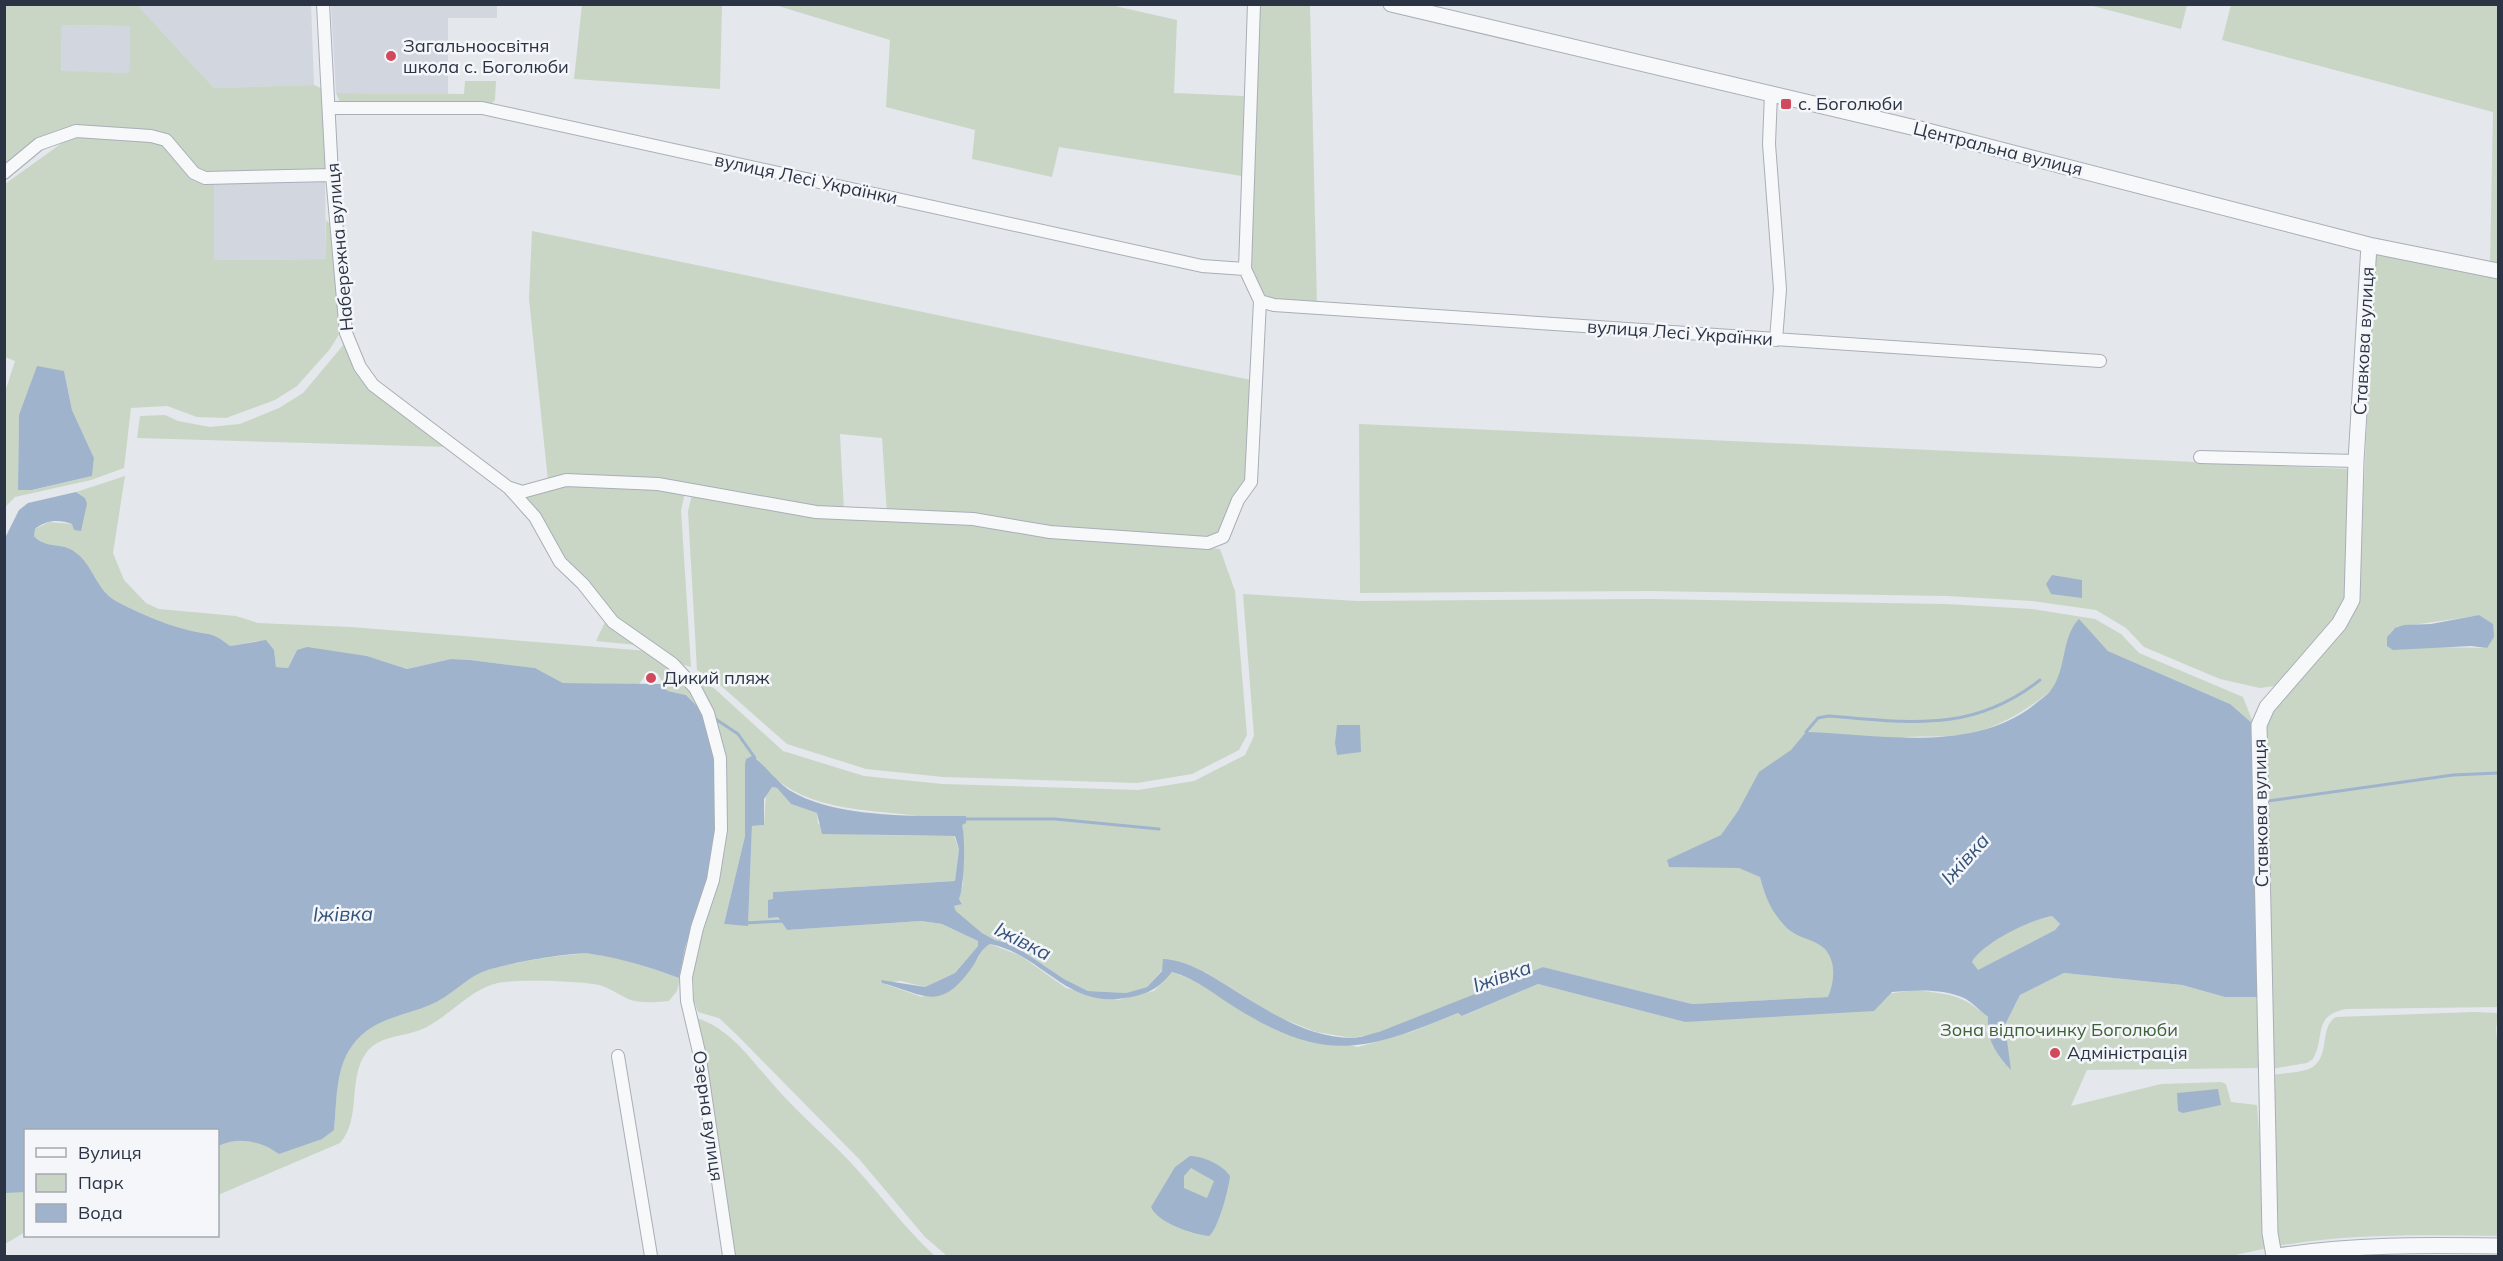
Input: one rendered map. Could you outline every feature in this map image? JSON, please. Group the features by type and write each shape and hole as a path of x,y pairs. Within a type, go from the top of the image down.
{"street":[{"name":"Набережна вулиця","path":"323,4 332,175 346,333 360,367 373,386 508,488 535,517 560,562 583,584 614,622 673,664 695,688 708,712 720,758 721,830 713,880 697,928 686,977"},
{"path":"508,488 522,492 566,480 658,484 816,512 973,519 1050,532 1208,543 1222,537 1238,500 1251,482 1260,301 1245,268 1254,4"},
{"name":"Центральна вулиця","path":"1391,4 1771,93 2368,252 2499,271"},
{"path":"1771,93 1769,144 1780,289 1776,340"},
{"name":"вулиця Лесі Українки","path":"330,108 482,108 1202,266 1245,268"},
{"path":"4,173 39,144 76,131 151,136 165,140 194,173 205,178 332,175"},
{"name":"Ставкова вулиця","path":"2276,1257 2270,1233 2259,725 2267,707 2339,624 2352,600 2356,461 2368,252"},
{"name":"вулиця Лесі Українки","path":"1260,301 1328,309 2100,361"},
{"path":"2200,457 2356,461"},
{"name":"Озерна вулиця","path":"686,977 687,1001 699,1052 729,1257"},
{"path":"618,1056 651,1257"},
{"path":"2276,1257 2329,1248 2382,1244 2499,1246"}],"shaded area":[{"path":"140,4 311,5 314,85 214,88 140,8"},
{"name":"Загальноосвітня школа с. Боголюби","path":"331,5 497,5 497,18 448,18 448,94 336,93"},
{"path":"62,25 130,26 129,73 61,72"},
{"path":"325,182 326,259 214,260 214,183"}],"green space":[{"path":"1106,4 1177,20 1174,93 1244,96 1242,176 1059,147 1052,177 972,159 975,130 886,107 890,40 775,5"},
{"path":"2187,4 2181,29 2089,5"},
{"path":"5,5 140,5 140,8 214,88 314,85 323,89 327,171 217,175 197,170 168,137 76,127 5,168","holes":["62,25 130,26 129,73 61,71"]},
{"path":"582,5 722,5 720,89 574,79"},
{"path":"1259,5 1310,5 1317,304 1273,300 1260,289 1248,265"},
{"path":"2231,5 2498,5 2498,265 2490,264 2493,112 2222,40"},
{"path":"465,81 496,81 495,100 491,104 340,102 336,93 464,94"},
{"path":"77,137 150,142 162,145 214,183 214,260 326,259 326,220 333,227 341,331 330,349 297,386 275,400 226,418 197,417 167,406 131,408 124,468 91,480 15,497 5,507 5,392 15,361 5,357 5,184 62,143","holes":["64,371 72,410 94,458 92,476 33,490 18,490 19,415"]},
{"path":"532,231 1251,380 1248,480 1221,535 1208,539 887,514 882,438 840,434 844,511 690,487 548,481 529,299"},
{"path":"2374,253 2498,279 2498,1007 2346,1009 2335,1012 2324,1022 2313,1059 2307,1063 2271,1069 2266,727 2272,711 2345,629 2359,603","holes":["2479,615 2487,648 2387,646 2387,643 2394,629"]},
{"path":"345,343 351,358 448,447 137,438 140,416 165,415 178,421 210,427 240,424 279,408 303,393"},
{"path":"1359,424 2348,469 2345,597 2333,619 2274,686 2260,688 2220,679 2144,647 2126,628 2096,610 2032,601 1947,596 1651,591 1360,593"},
{"path":"125,476 113,553 124,580 146,603 159,609 236,616 258,623 351,627 648,651 681,678 705,714 686,695 668,691 657,673 648,672 639,684 563,683 535,668 451,659 407,669 367,656 297,650 288,668 276,667 274,650 257,641 230,646 214,635 179,628 151,618 109,596 86,563 75,552 65,547 43,543 34,536 35,529 49,522 72,524 85,498 76,492"},
{"path":"566,483 657,487 685,493 681,510 691,667 674,662 635,636 561,560 522,496"},
{"path":"692,495 1220,549 1235,591 1247,735 1239,750 1192,774 1137,783 943,777 866,769 787,744 719,684 697,670 688,511"},
{"name":"Зона відпочинку Боголюби","path":"1243,594 1357,601 1651,599 1946,604 2032,609 2095,619 2121,634 2139,653 2243,697 2254,725 2261,1068 2087,1070 2071,1106 2161,1084 2221,1082 2226,1084 2231,1102 2257,1105 2268,1248 2235,1255 2210,1256 947,1256 925,1237 859,1159 736,1034 719,1018 698,1012 694,1001 693,975 724,758 687,673 715,689 783,751 864,776 942,784 1138,790 1194,781 1245,755 1254,736","holes":["2079,620 2108,651 2230,704 2225,997 2182,985 2064,973 2020,995 2005,1025 2010,1068 1986,1031 1988,1017 1970,1003 1954,996 1915,990 1685,1022 1538,984 1463,1016 1458,1013 1411,1032 1358,1047 1268,1026 1200,983 1172,972 1154,991 1118,1000 1066,988 1021,956 990,944 985,947 972,967 922,997 882,983 901,981 925,987 955,973 978,946 978,941 942,924 921,921 787,930 778,917 773,892 955,881 959,849 954,836 868,835 818,824 817,813 791,804 777,788 772,787 766,793 764,825 752,826 748,925 724,924 745,836 756,757 770,774 787,787 806,797 847,808 918,816 962,824 963,884 959,899 962,903 954,906 956,911 982,933 995,940 1012,944 1064,979 1088,991 1126,993 1147,987 1162,970 1205,972 1276,1016 1316,1032 1352,1038 1379,1033 1543,967 1692,1004 1829,997 1850,943 1905,737 1954,736 1978,731 2009,719 2037,701 2078,671"]},
{"path":"606,620 636,645 596,641"},
{"path":"2052,916 2060,924 2055,930 1977,971 1972,962 1986,947 2020,927"},
{"path":"692,925 677,991 669,1001 633,1001 603,986 578,982 498,983 478,991 440,1019 420,1030 377,1043 366,1053 360,1064 351,1122 340,1143 219,1195 219,1130 334,1130 338,1086 346,1055 360,1037 377,1024 430,1005 479,973 501,966 552,957 581,954 602,955 636,963 679,978 673,963"},
{"path":"2498,1013 2496,1029 2498,1049 2498,1236 2361,1237 2278,1246 2272,1075 2309,1069 2316,1064 2323,1051 2327,1028 2336,1017"},
{"path":"697,1018 710,1023 742,1048 787,1100 852,1164 913,1235 935,1256 735,1256 715,1116"},
{"path":"24,1143 24,1233 5,1244 5,1148"}],"water":[{"path":"37,366 64,371 72,410 94,458 92,476 32,490 18,490 19,415"},
{"path":"76,492 85,498 87,504 81,531 74,530 72,524 67,522 48,522 35,529 34,536 38,540 75,552 86,563 109,596 142,614 179,628 214,635 230,646 266,640 274,650 276,667 288,668 297,650 307,647 367,656 407,669 451,659 470,660 535,668 563,683 661,684 668,691 686,695 705,714 716,759 718,829 709,879 685,947 679,978 614,958 591,954 552,957 489,970 480,973 430,1005 377,1024 360,1037 346,1055 342,1065 334,1130 322,1139 279,1154 250,1141 234,1141 219,1146 219,1129 24,1129 24,1192 5,1193 4,540 19,510 28,503"},
{"path":"2052,575 2082,580 2082,598 2051,594 2046,584"},
{"path":"2479,615 2493,624 2494,637 2487,648 2471,646 2393,650 2387,646 2387,637 2395,628"},
{"path":"2079,619 2108,651 2230,704 2254,725 2260,997 2225,997 2182,985 2064,973 2020,995 2005,1025 2011,1070 1993,1046 1988,1032 1988,1017 1958,995 1929,991 1892,992 1874,1011 1685,1022 1538,984 1462,1016 1458,1013 1397,1036 1371,1043 1346,1046 1321,1044 1296,1038 1268,1026 1198,983 1172,972 1162,983 1146,993 1125,998 1104,999 1070,988 1025,958 990,944 982,951 961,981 951,990 932,997 921,995 882,983 881,980 925,987 955,973 978,946 978,941 942,924 921,921 787,930 778,917 768,918 768,900 773,899 773,892 955,881 959,849 955,836 822,834 817,813 791,804 777,788 772,787 764,799 764,825 752,826 748,926 724,924 745,836 745,764 746,759 752,756 789,790 828,806 851,811 898,815 966,816 966,823 962,825 964,864 959,899 962,904 954,906 956,911 982,933 995,940 1012,944 1064,979 1088,991 1126,993 1147,987 1162,971 1163,959 1171,960 1204,972 1270,1012 1302,1027 1335,1037 1352,1038 1379,1032 1543,967 1692,1004 1828,997 1833,973 1829,955 1821,946 1792,932 1782,923 1770,905 1760,877 1739,868 1669,867 1667,860 1721,835 1738,811 1759,772 1791,750 1806,732 1924,738 1953,736 1982,730 2009,720 2034,705 2051,690 2060,673 2066,644 2073,626","holes":["2052,916 2060,924 2055,930 1978,970 1972,962 1986,947 2020,927"]},
{"path":"1337,725 1360,725 1361,752 1337,755 1335,743"},
{"path":"2218,1089 2221,1105 2183,1113 2178,1111 2177,1093"},
{"path":"1190,1156 1195,1156 1218,1165 1230,1176 1219,1218 1209,1236 1168,1223 1151,1207 1175,1167","holes":["1191,1168 1214,1181 1207,1198 1184,1188 1184,1176"]}],"waterway":[{"path":"1806,732 1818,718 1828,716 1912,721 1964,717 1989,709 2014,697 2040,680"},
{"path":"714,718 738,734 755,758"},
{"name":"Іжівка","path":"2268,801 2453,775 2498,773"},
{"path":"962,819 1055,819 1159,829"},
{"name":"Іжівка","path":"744,923 785,921"}],"place":[{"name":"Загальноосвітня школа с. Боголюби","path":"391,56"},
{"name":"с. Боголюби","path":"1786,104"},
{"name":"Дикий пляж","path":"651,678"},
{"name":"Адміністрація","path":"2055,1053"}]}
